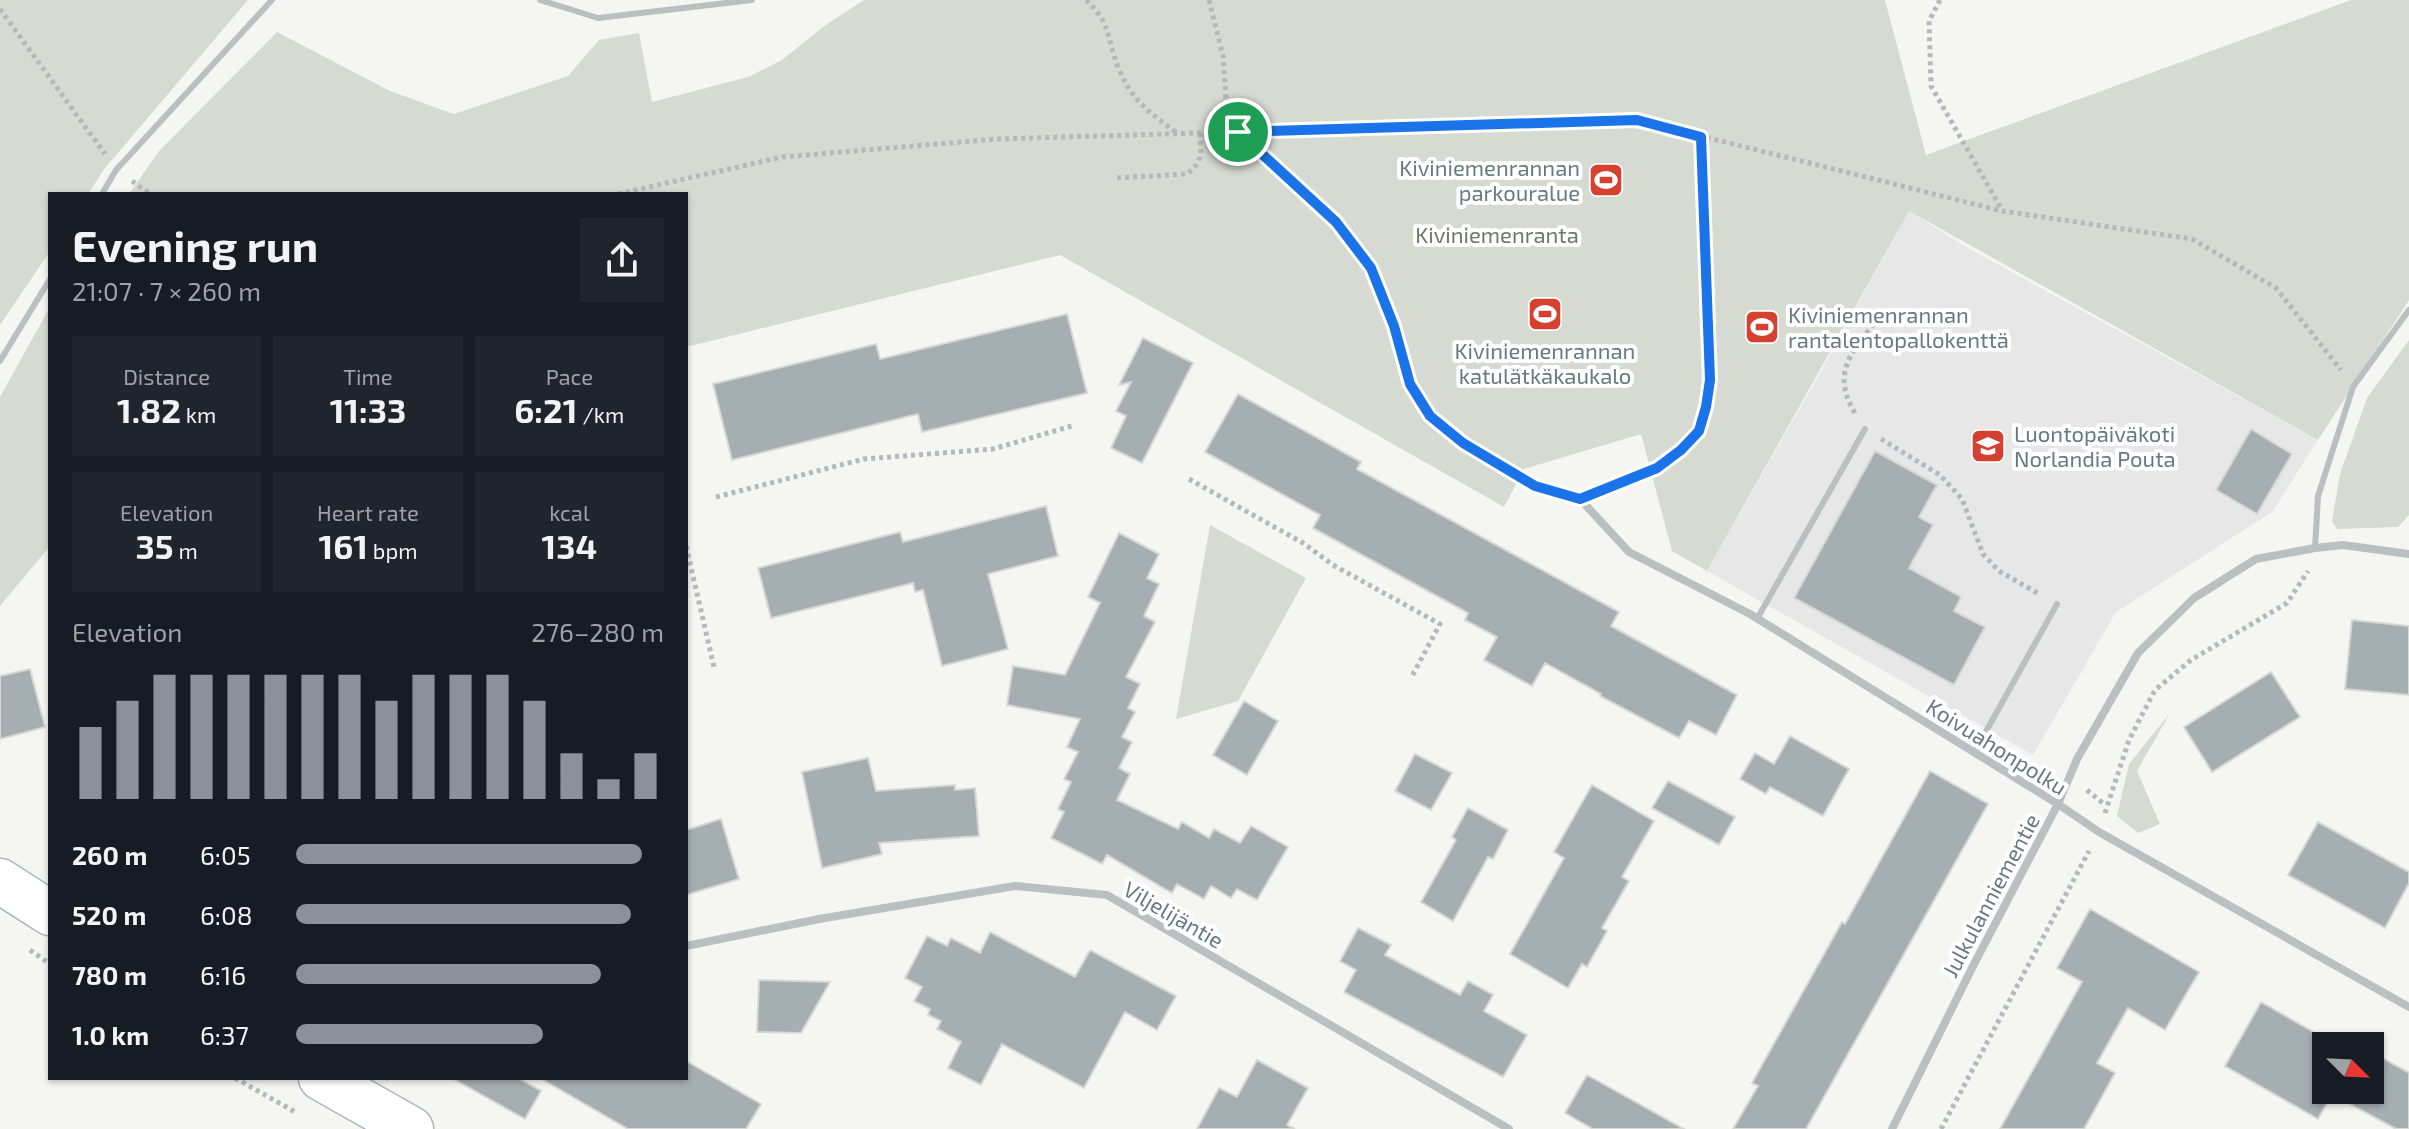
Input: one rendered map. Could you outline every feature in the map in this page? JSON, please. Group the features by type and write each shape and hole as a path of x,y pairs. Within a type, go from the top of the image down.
{"main road":[{"path":"0,881 48,912"},
{"path":"323,1089 411,1129"}],"street":[{"name":"Koivuahonpolku","path":"1580,499 1629,552 1757,619 2099,832 2409,1007"},
{"name":"Julkulanniementie","path":"1892,1129 2058,804 2077,759 2138,653 2194,598 2256,559 2315,548 2367,547 2409,554"},
{"name":"Viljelijäntie","path":"688,946 819,919 1015,886 1107,895 1509,1129"}],"lane":[{"path":"103,192 116,170 272,0"},
{"path":"540,0 598,18 752,0"},
{"path":"667,0 669,10"},
{"path":"0,361 48,282"},
{"path":"2315,548 2318,496 2353,387 2409,310"},
{"path":"1757,619 1865,429"},
{"path":"1974,753 2057,604"}],"path":[{"path":"1086,0 1102,14 1119,68 1139,104 1178,133"},
{"path":"1209,0 1223,56 1226,98 1238,132 1336,222 1371,268 1394,326 1410,384 1430,416 1463,443 1535,486 1580,499 1657,468 1699,431 1710,380 1701,137"},
{"path":"1940,0 1929,21 1931,86 2002,211"},
{"path":"0,9 116,170 147,192"},
{"path":"650,190 782,157 997,139 1637,120 2002,211 2192,239 2276,288 2353,387"},
{"path":"1117,178 1187,174 1196,168 1202,157 1200,133"},
{"path":"1883,313 1849,353 1844,383 1849,404 1865,429 1940,475 1962,499 1983,554 1999,571 2057,604"},
{"path":"716,497 864,459 993,449 1075,425"},
{"path":"1189,479 1303,543 1333,565 1440,624 1411,678"},
{"path":"688,555 714,667"},
{"path":"251,1080 323,1089"}],"shaded area":[{"name":"Luontopäiväkoti Norlandia Pouta","path":"1909,211 1966,247 2318,440 2272,512 2116,612 2033,755 1707,571"}],"green space":[{"path":"0,0 248,0 105,168 89,192 48,192 48,254 0,325"},
{"name":"Kiviniemenranta","path":"864,0 1885,0 1926,155 2351,0 2409,0 2409,300 2318,440 1909,211 1707,571 1672,551 1641,434 1524,469 1504,507 1060,255 688,347 688,192 130,192 159,151 277,32 390,91 454,114 568,76 599,40 639,33 652,102 748,77 782,60 823,27"},
{"path":"48,311 48,548 0,606 0,397"},
{"path":"2409,340 2409,515 2398,527 2337,529 2332,521 2340,474 2367,398"},
{"path":"1210,525 1306,578 1238,701 1176,719"},
{"path":"2170,713 2137,771 2160,824 2138,833 2117,816 2129,764"}],"building":[{"path":"1067,314 1087,393 922,432 918,414 732,460 713,384 876,344 880,359"},
{"path":"1143,338 1193,363 1142,463 1111,448 1126,416 1116,411 1131,382 1119,385"},
{"path":"1238,394 1361,462 1357,469 1619,612 1611,626 1737,695 1716,735 1689,721 1679,738 1545,663 1532,686 1484,660 1497,637 1465,620 1468,613 1313,528 1320,515 1205,452"},
{"path":"2251,429 2292,454 2257,514 2216,490"},
{"path":"1875,451 1937,485 1919,517 1933,525 1909,568 1961,597 1954,611 1985,627 1954,685 1794,598"},
{"path":"1046,506 1058,556 988,574 1008,649 942,666 923,590 915,592 913,583 771,618 758,568 900,532 903,542"},
{"path":"1119,533 1159,554 1147,578 1159,584 1144,616 1155,622 1126,677 1140,684 1128,708 1135,712 1122,737 1132,742 1119,768 1130,774 1117,800 1178,829 1182,822 1209,838 1214,829 1240,843 1251,826 1288,847 1257,900 1237,889 1231,898 1211,886 1204,899 1177,884 1172,893 1107,855 1102,864 1051,838 1064,812 1058,809 1071,782 1064,779 1078,752 1067,747 1080,719 1007,705 1013,666 1065,675 1100,603 1088,597"},
{"path":"2352,620 2409,626 2409,695 2345,689"},
{"path":"30,669 45,727 0,739 0,676"},
{"path":"2271,672 2300,717 2212,772 2184,727"},
{"path":"1244,701 1278,721 1247,775 1213,755"},
{"path":"1790,736 1849,769 1823,816 1770,787 1766,794 1740,779 1755,753 1774,764"},
{"path":"1415,754 1452,773 1431,810 1395,791"},
{"path":"868,758 876,791 955,785 955,790 975,788 979,836 879,843 882,854 822,868 802,772"},
{"path":"1930,771 1988,804 1806,1129 1733,1129 1758,1086 1752,1083"},
{"path":"1668,781 1735,817 1719,845 1652,808"},
{"path":"1592,785 1654,821 1622,877 1629,881 1602,928 1607,931 1587,967 1582,964 1568,988 1510,954 1564,858 1554,852"},
{"path":"1468,808 1508,830 1493,859 1488,857 1453,921 1421,902 1456,840 1452,837"},
{"path":"721,819 739,879 688,894 688,829"},
{"path":"2318,822 2409,872 2409,883 2385,928 2288,875"},
{"path":"2090,909 2199,972 2165,1030 2128,1008 2097,1063 2115,1073 2084,1129 2000,1129 2082,982 2057,968"},
{"path":"1358,928 1391,945 1385,955 1460,995 1468,981 1493,995 1484,1011 1527,1035 1503,1077 1344,992 1356,970 1340,961"},
{"path":"990,932 1075,977 1090,950 1176,996 1157,1030 1125,1012 1084,1088 1002,1044 981,1085 948,1068 961,1042 937,1029 941,1021 928,1015 930,1009 914,1001 922,987 905,978 927,936 947,946 951,938 980,953"},
{"path":"759,980 830,982 801,1033 757,1032"},
{"path":"2261,1002 2314,1032 2312,1104 2326,1104 2318,1119 2225,1066"},
{"path":"2384,1059 2409,1073 2409,1129 2396,1129 2350,1104 2384,1104"},
{"path":"1257,1060 1308,1088 1287,1125 1295,1129 1197,1129 1219,1088 1237,1097"},
{"path":"688,1062 761,1104 746,1129 628,1129 543,1080 688,1080"},
{"path":"1587,1075 1684,1129 1593,1129 1565,1113"},
{"path":"456,1080 522,1080 541,1091 525,1119"}],"place":[{"name":"Kiviniemenrannan parkouralue","path":"1606,180"},
{"name":"Kiviniemenrannan katulätkäkaukalo","path":"1545,314"},
{"name":"Kiviniemenrannan rantalentopallokenttä","path":"1762,327"},
{"name":"Luontopäiväkoti Norlandia Pouta","path":"1988,446"}],"route":[{"path":"1637,120 1701,137 1710,380 1699,431 1657,468 1580,499 1535,486 1463,443 1430,416 1410,384 1394,326 1371,268 1336,222 1238,132 1637,120"}]}
